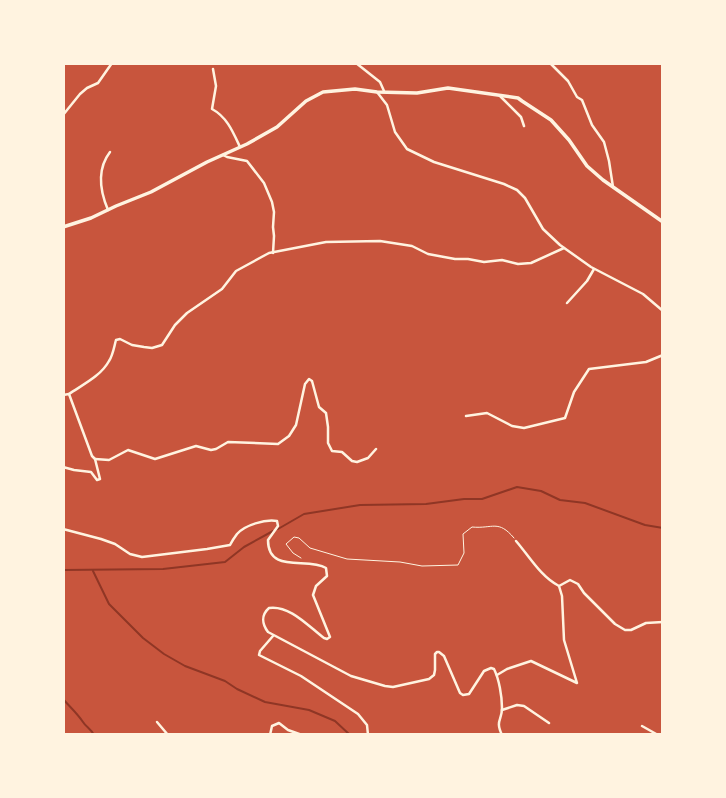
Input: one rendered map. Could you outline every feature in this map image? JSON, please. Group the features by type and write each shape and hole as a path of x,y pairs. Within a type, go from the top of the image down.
{"street":[{"path":"63,115 80,94 98,83 112,63"},
{"path":"356,63 380,82 384,91"},
{"path":"550,63 582,100 592,125 604,142 613,187"},
{"path":"213,69 216,86 212,109 222,115 240,147"},
{"path":"63,227 158,189 240,147 277,127 317,95 343,89 417,93 448,88 518,98 551,120 587,166 663,222"},
{"path":"377,92 387,105 395,132 407,149 434,162 515,189 525,198 543,229 564,248 594,269 643,294 663,311"},
{"path":"500,96 521,117 524,126"},
{"path":"108,210 101,180 103,164 110,152"},
{"path":"223,155 247,161 268,190 274,212 273,253"},
{"path":"63,395 69,394 107,366 116,340 149,348 162,345 191,309 216,294 235,272 266,254 326,242 380,242 412,246 428,254 455,259 484,262 502,260 518,264 531,263 564,248"},
{"path":"567,303 594,269"},
{"path":"466,416 487,413 512,426 524,428 565,418 574,392 589,369 646,362 663,355"},
{"path":"95,459 109,460 128,450 155,459 192,446 211,450 228,442 278,444 289,436 296,425 305,384 309,379 312,381 319,407 326,413 328,443 332,451 342,452 357,462 368,458 376,449"},
{"path":"63,467 91,472 99,480 100,477 69,394"},
{"path":"63,529 101,539 142,557 230,545 239,532 260,522 275,520 278,526 268,540 269,551 278,560 322,565 326,568 327,576 316,586 313,595 330,638 324,638 288,610 273,607 266,611 263,619 265,628 273,636 351,676 385,686 393,687 429,679 434,675 437,652 444,656 463,695 469,694 484,671 488,668 494,669 502,710 498,720 502,735"},
{"path":"497,676 531,661 577,683 564,640 559,586 550,581 516,541"},
{"path":"559,586 570,580 578,584 615,624 625,630 646,623 663,622"},
{"path":"273,636 259,655 301,676 358,714 367,725 368,735"},
{"path":"502,710 517,705 524,706 549,723"},
{"path":"157,722 168,735"},
{"path":"270,735 272,726 279,723 302,735"},
{"path":"642,726 658,735"}],"path":[{"path":"300,558 286,544 294,537 310,548 347,559 422,566 458,565 464,552 463,534 472,527 506,528 516,541"}],"waterway":[{"path":"278,529 304,514 360,505 426,504 482,499 517,487 541,491 560,500 585,503 645,525 663,528"},
{"path":"63,570 163,569 225,562 244,547 273,531"},
{"path":"93,571 109,604 143,638 164,654 265,702 309,710 335,721 350,735"},
{"path":"63,699 94,735"}]}
